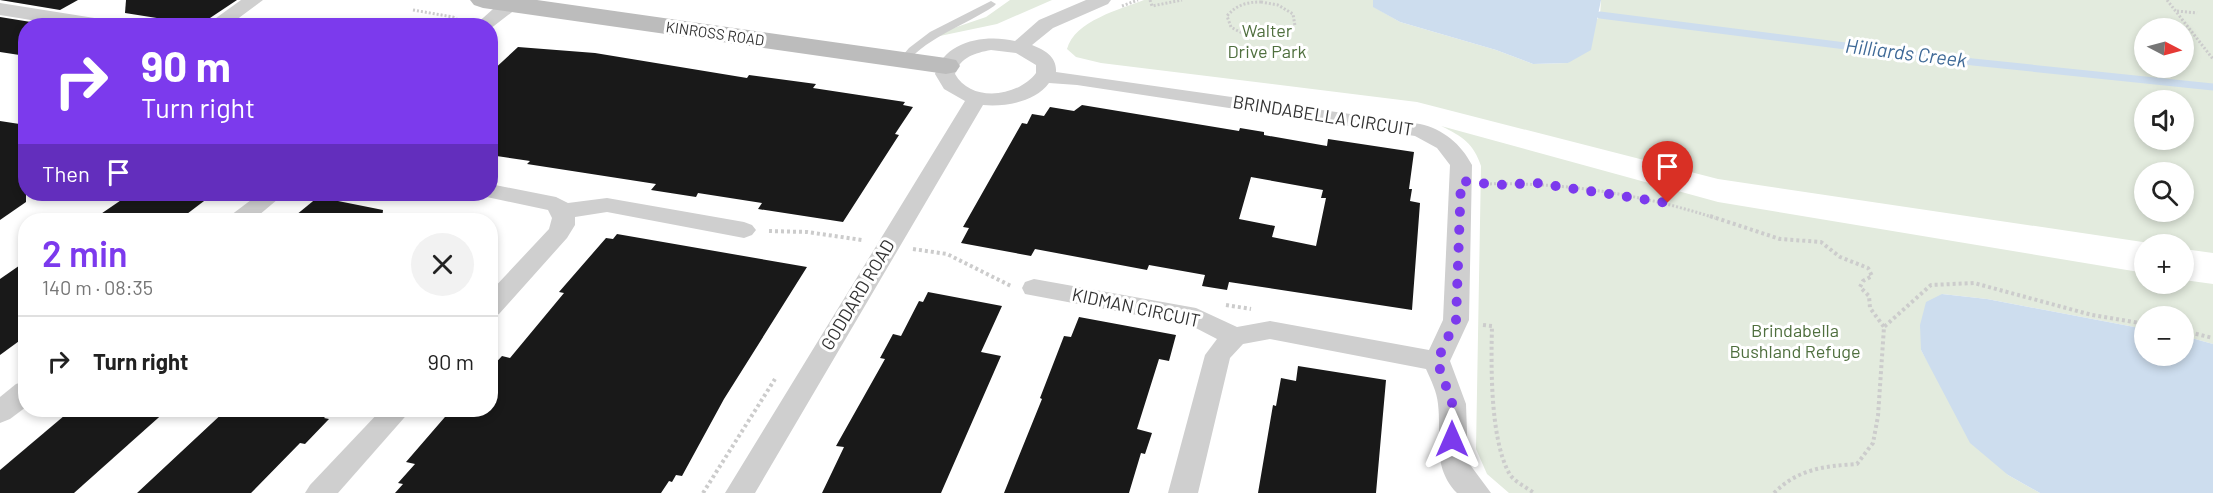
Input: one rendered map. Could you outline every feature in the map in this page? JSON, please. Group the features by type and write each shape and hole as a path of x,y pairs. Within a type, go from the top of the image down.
{"street":[{"path":"226,18 254,0"},
{"name":"KINROSS ROAD","path":"483,0 946,66"},
{"path":"1020,46 1046,24 1102,0"},
{"path":"493,18 509,5"},
{"path":"0,9 57,18"},
{"path":"1006,44 1020,46 1042,59 1046,68 1044,77 1037,86 1010,97 977,98 954,88 947,81 946,66 958,54 976,46 1006,44"},
{"name":"BRINDABELLA CIRCUIT","path":"1044,77 1077,79 1420,130 1447,144 1456,153 1461,165 1456,320 1437,361"},
{"name":"GODDARD ROAD","path":"740,493 977,98"},
{"path":"498,192 556,204 563,211 564,225 498,299"},
{"path":"248,213 264,201"},
{"path":"563,211 607,205 744,230"},
{"name":"KIDMAN CIRCUIT","path":"1034,288 1196,317 1234,337"},
{"path":"1182,493 1218,355 1234,337 1270,330 1437,361 1452,403 1452,456 1456,473 1470,492"},
{"path":"0,412 18,397"},
{"path":"320,493 391,417"}],"lane":[{"path":"903,61 916,44 925,37 976,15 991,4"}],"path":[{"path":"1150,0 1152,6 1182,0"},
{"path":"2167,0 2213,59"},
{"path":"1262,1 1287,9 1293,14 1295,26 1290,32 1270,38 1248,36 1231,27 1227,16 1230,11 1245,3 1262,1"},
{"path":"413,10 455,18"},
{"path":"2176,11 2197,13"},
{"path":"1461,181 1498,185 1536,183 1658,201 1780,239 1821,242 1840,257 1868,268 1872,276 1863,281 1860,288 1869,296 1870,308 1884,327 1878,416 1873,443 1857,464 1807,468 1782,483 1774,493"},
{"path":"744,230 807,232 862,240"},
{"path":"856,249 868,230"},
{"path":"907,258 918,238"},
{"path":"912,249 947,254 1012,286 1034,288"},
{"path":"1884,327 1931,285 1974,283 2092,315 2134,322"},
{"path":"1216,303 1258,310"},
{"path":"1456,320 1492,326 1490,381 1503,457 1510,475 1534,493"},
{"path":"2194,333 2213,338"},
{"path":"703,493 777,375"}],"green space":[{"path":"1010,0 1052,0 997,24 935,37 939,33 986,17"},
{"name":"Walter Drive Park","path":"1144,0 1373,0 1374,7 1400,22 1496,50 1533,64 1568,63 1600,15 1601,0 2213,0 2213,253 2194,250 2194,234 2134,234 2134,241 1718,179 1417,102 1101,63 1076,57 1067,49 1071,39 1079,31 1111,12"},
{"name":"Brindabella Bushland Refuge","path":"1441,126 1718,202 2134,271 2134,294 2194,294 2194,281 2213,284 2213,344 2194,339 2194,306 2134,306 2134,327 1987,299 1942,294 1921,350 1944,390 2008,475 2040,493 1509,493 1487,474 1476,449 1481,166 1471,146 1455,133"}],"water":[{"path":"1373,0 1601,0 1591,50 1568,63 1533,64 1496,50 1400,22 1373,7"},
{"path":"1942,294 1987,299 2134,327 2134,366 2194,366 2194,339 2213,344 2213,493 2040,493 2008,475 1970,443 1921,350 1920,325 1926,302"}],"building":[{"path":"0,0 78,0 60,10"},
{"path":"126,0 237,0 210,18 157,18 125,13"},
{"path":"0,17 18,20 18,55 0,52"},
{"path":"518,47 595,53 747,78 749,75 816,84 813,88 905,102 903,105 913,107 895,134 899,135 843,222 758,209 762,203 698,193 696,197 651,190 656,184 527,164 530,161 498,156 498,66"},
{"path":"1082,105 1239,131 1240,128 1264,132 1264,135 1327,146 1328,139 1414,152 1409,189 1412,189 1410,201 1420,203 1412,310 1229,282 1227,290 1202,286 1205,275 1149,265 1147,270 1035,249 1031,256 961,243 969,228 963,227 1022,123 1027,124 1032,114 1044,116 1050,107 1074,111","holes":["1251,177 1323,190 1321,198 1326,198 1316,246 1272,237 1275,226 1239,219"]},
{"path":"0,121 18,124 18,201 26,202 0,220"},
{"path":"120,201 204,201 188,213 102,213"},
{"path":"313,201 338,201 383,210 383,213 299,213"},
{"path":"617,234 807,267 724,399 682,476 676,475 661,493 395,493 403,484 398,483 415,464 406,462 445,417 498,417 498,360 502,356 510,358 564,293 559,292 606,238 613,239"},
{"path":"18,267 18,342 0,355 0,279"},
{"path":"928,292 1002,306 981,352 1001,356 941,493 822,493 844,447 836,446 885,359 880,358 893,334 901,336 919,301 923,302"},
{"path":"1079,317 1176,335 1169,361 1159,359 1137,429 1152,433 1145,454 1141,453 1129,493 1004,493 1042,399 1040,398 1064,336 1071,337"},
{"path":"1298,366 1386,380 1376,493 1258,493 1273,405 1276,406 1281,378 1296,381"},
{"path":"63,417 159,417 74,493 0,493 0,470"},
{"path":"218,417 325,417 329,419 305,444 300,443 251,493 137,493"}],"waterway":[{"name":"Hilliards Creek","path":"1600,15 1973,62 2213,87"}],"route":[{"path":"1452,439 1452,403 1437,361 1445,339 1456,320 1461,181 1498,185 1536,183 1668,203"}]}
